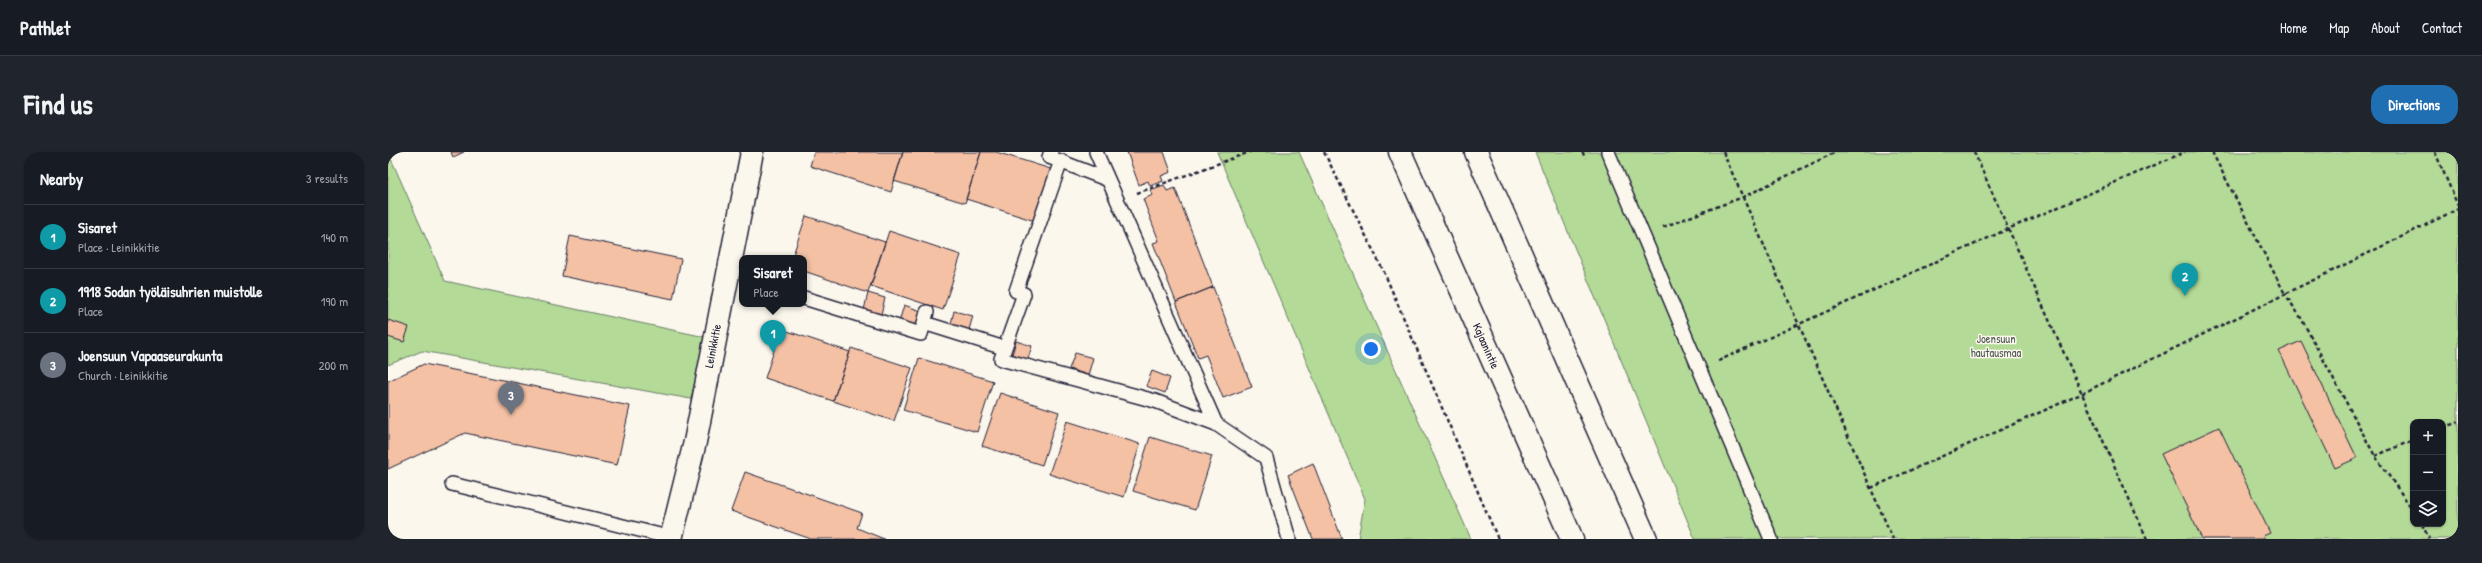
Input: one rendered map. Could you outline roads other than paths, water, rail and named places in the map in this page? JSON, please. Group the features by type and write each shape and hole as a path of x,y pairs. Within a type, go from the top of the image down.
{"main road":[{"name":"Leinikkitie","path":"671,538 734,277 752,152"},
{"name":"Kajaanintie","path":"1400,152 1572,539"},
{"path":"1476,152 1646,539"}],"lane":[{"path":"1051,152 1049,157 1106,179"},
{"path":"1096,152 1106,179 1216,424"},
{"path":"1608,152 1772,539"},
{"path":"1061,161 1016,292 1024,294 1001,359 1155,401 1216,424 1266,458 1289,539"},
{"path":"807,299 921,334 925,318 1004,348"},
{"path":"452,484 671,538"}],"place":[{"name":"1918 Sodan työläisuhrien muistolle","path":"2185,296"},
{"name":"Sisaret","path":"773,353"},
{"name":"Joensuun Vapaaseurakunta","path":"511,415"}],"park label":[{"name":"Joensuun hautausmaa","path":"1996,346"}]}
